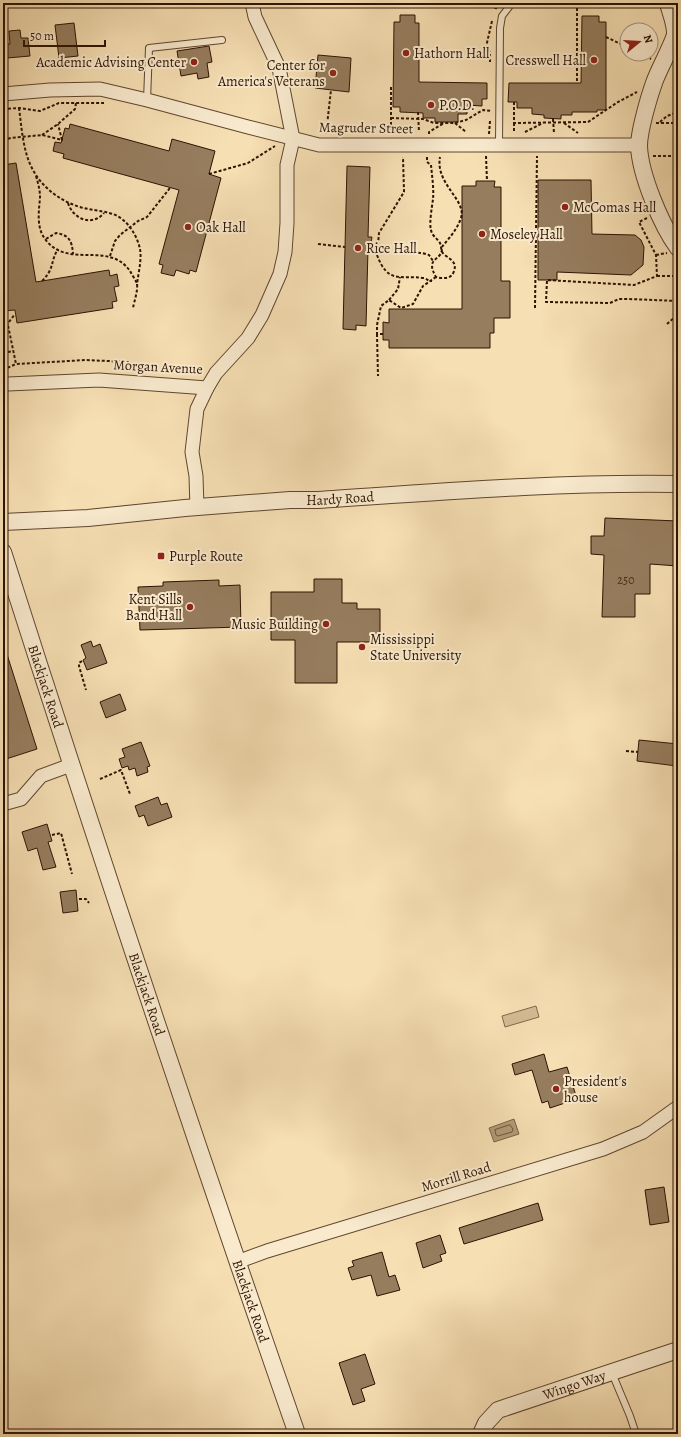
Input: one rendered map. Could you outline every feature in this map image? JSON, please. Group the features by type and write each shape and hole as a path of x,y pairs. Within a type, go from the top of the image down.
{"street":[{"path":"252,3 255,17 279,68 292,144"},
{"path":"668,3 676,34 654,82 639,144 644,171 650,190 674,250"},
{"name":"Magruder Street","path":"3,94 50,90 100,89 147,100 292,144 319,145 500,139 535,153 639,144"},
{"name":"Morgan Avenue","path":"3,382 8,384 99,380 207,388 216,373 248,338 262,315 280,274 287,223 287,165 292,144"},
{"path":"197,508 196,476 192,452 197,409 207,388"},
{"name":"Hardy Road","path":"3,522 88,518 290,500 345,498 553,484 678,484"},
{"name":"Blackjack Road","path":"3,552 71,765 237,1262 297,1434"},
{"path":"3,804 20,799 41,776 71,765"},
{"name":"Morrill Road","path":"237,1262 267,1251 603,1149 643,1132 678,1107"},
{"name":"Wingo Way","path":"480,1434 486,1423 498,1410 678,1350"}],"lane":[{"path":"500,139 500,28 502,16 509,3"},
{"path":"147,100 149,48 222,40"},
{"path":"612,1373 636,1434"}],"path":[{"path":"480,3 496,8 486,47 490,52 490,66"},
{"path":"577,3 577,83"},
{"path":"606,37 619,43"},
{"path":"391,87 391,132 397,132"},
{"path":"326,134 331,90"},
{"path":"514,123 588,122 618,102 641,90"},
{"path":"42,135 58,124 75,109 76,102"},
{"path":"514,102 514,132"},
{"path":"3,109 19,108 40,111 59,103 105,103"},
{"path":"19,108 26,151 36,175 40,196 40,224 46,240 58,249 73,254 110,256 118,259 125,265 137,285"},
{"path":"391,118 423,118 434,123 455,123 466,120 483,110 491,110 489,133 500,139 514,132 535,133 535,308"},
{"path":"418,112 419,132"},
{"path":"659,123 667,116 678,112"},
{"path":"553,119 554,133"},
{"path":"429,132 444,123"},
{"path":"455,123 466,132 458,132"},
{"path":"525,132 544,123"},
{"path":"562,123 579,133 573,133"},
{"path":"3,140 23,136 42,135 62,140 58,124"},
{"path":"414,132 436,132"},
{"path":"319,133 332,135"},
{"path":"548,133 560,133"},
{"path":"270,145 275,146 292,144"},
{"path":"209,174 248,163 275,146"},
{"path":"433,260 442,252 442,247 458,226 462,209 442,178 439,169 440,155"},
{"path":"480,156 486,156"},
{"path":"396,157 404,157 404,192 379,233 377,255 383,269 389,274 400,277 425,278 432,281"},
{"path":"377,255 377,251 422,253 429,255 433,260 432,270 436,277 442,279 448,278 455,271 455,264 452,259 442,252 439,242 430,230 431,206 433,198 432,175 431,165 427,162"},
{"path":"36,175 59,198 86,209 113,214 131,228 137,239 140,250 137,285 133,308"},
{"path":"110,256 115,241 120,235 131,228 138,221 147,217 170,188"},
{"path":"68,202 73,213 80,219 86,221 101,217 104,213"},
{"path":"652,215 639,222 656,255 657,276"},
{"path":"46,240 56,233 63,234 71,242 73,254"},
{"path":"318,244 345,247"},
{"path":"42,281 48,275 54,263 54,255 58,249"},
{"path":"656,255 674,250"},
{"path":"678,276 657,276 634,285 547,280 546,302 610,303 619,299 678,301"},
{"path":"378,376 376,325 381,306 389,300 398,289 400,277"},
{"path":"389,300 401,308 412,304 423,286 436,277"},
{"path":"5,311 12,351 16,364"},
{"path":"3,330 15,314"},
{"path":"667,324 678,314"},
{"path":"376,334 383,334"},
{"path":"3,353 12,351"},
{"path":"3,366 7,368 16,364 86,360 129,362"},
{"path":"82,661 79,663 79,666 86,690"},
{"path":"626,751 638,752"},
{"path":"100,779 121,770 130,794"},
{"path":"52,836 61,833 72,874"},
{"path":"79,900 86,899 89,903"}],"shaded area":[{"path":"536,1006 539,1017 505,1027 502,1016"}],"water":[{"path":"514,1119 519,1134 494,1142 489,1128"}],"building":[{"name":"Hathorn Hall","path":"400,15 415,15 415,23 419,23 419,82 487,83 487,99 482,99 482,106 467,105 467,114 458,114 458,122 435,122 435,118 423,118 423,113 400,112 400,107 393,107 394,22 400,22"},
{"name":"Cresswell Hall","path":"582,16 599,16 599,22 606,22 606,110 597,110 597,112 572,112 572,115 561,115 561,119 544,118 544,115 532,114 532,108 517,108 517,102 508,102 509,83 581,83"},
{"path":"74,23 78,56 59,58 55,25"},
{"path":"20,30 21,38 28,38 30,56 7,58 6,44 10,44 9,31"},
{"name":"Academic Advising Center","path":"209,46 212,62 207,63 209,77 198,79 197,73 181,76 177,51"},
{"name":"Center for America's Veterans","path":"318,55 351,58 349,92 315,88"},
{"name":"Oak Hall","path":"70,124 169,151 172,139 215,151 209,174 221,178 196,272 190,270 189,274 176,270 174,276 161,273 163,265 159,264 179,190 63,158 64,154 53,151 55,142 61,143 65,128 69,129"},
{"path":"16,163 36,282 109,270 110,276 117,274 119,286 114,287 117,301 112,302 113,308 17,323 15,310 3,311 3,165"},
{"name":"Rice Hall","path":"347,166 370,167 368,237 372,237 370,249 368,249 366,326 356,325 356,330 343,329"},
{"name":"McComas Hall","path":"538,180 591,180 592,234 635,235 641,240 644,247 643,265 631,275 557,272 557,280 538,280"},
{"name":"Moseley Hall","path":"476,181 495,181 494,187 501,187 501,281 510,281 510,318 494,318 494,333 490,333 490,348 389,348 389,340 383,340 383,322 389,323 389,309 462,309 462,186 476,186"},
{"path":"605,518 678,521 678,566 650,564 650,594 635,594 635,617 602,617 604,555 591,554 591,536 604,536"},
{"name":"Music Building","path":"314,579 342,579 342,603 357,603 357,609 380,609 380,642 337,642 337,683 295,683 295,640 271,640 271,592 314,592"},
{"name":"Kent Sills Band Hall","path":"219,580 219,586 240,585 241,627 140,630 138,587 163,586 163,582"},
{"path":"91,641 93,647 100,644 107,663 87,670 83,660 86,658 81,645"},
{"path":"5,648 37,749 3,760 3,649"},
{"path":"120,694 126,710 106,718 100,702"},
{"path":"639,740 678,744 677,766 637,761"},
{"path":"141,742 150,766 147,767 148,772 137,776 135,768 129,770 128,766 122,768 119,759 125,757 122,749"},
{"path":"158,797 161,805 167,803 172,817 148,826 144,815 139,817 135,806"},
{"path":"47,824 52,841 48,842 56,867 43,870 37,848 28,851 22,832"},
{"path":"76,890 78,911 63,913 60,892"},
{"name":"President's house","path":"544,1054 549,1072 567,1067 577,1099 550,1108 548,1101 542,1103 532,1070 515,1075 512,1064"},
{"path":"664,1187 669,1222 650,1225 645,1190"},
{"path":"538,1203 543,1220 464,1244 459,1228"},
{"path":"440,1235 446,1253 440,1255 442,1261 423,1268 416,1243"},
{"path":"382,1252 389,1277 395,1275 400,1290 377,1296 371,1275 352,1280 348,1268 354,1266 352,1261"},
{"path":"365,1354 375,1384 361,1389 365,1401 353,1405 339,1363"}],"place":[{"name":"Hathorn Hall","path":"406,53"},
{"name":"Cresswell Hall","path":"594,60"},
{"name":"Academic Advising Center","path":"194,62"},
{"name":"Center for America's Veterans","path":"333,73"},
{"name":"P.O.D.","path":"431,105"},
{"name":"McComas Hall","path":"565,207"},
{"name":"Oak Hall","path":"188,227"},
{"name":"Moseley Hall","path":"482,234"},
{"name":"Rice Hall","path":"358,248"},
{"name":"Purple Route","path":"161,556"},
{"name":"Kent Sills Band Hall","path":"190,607"},
{"name":"Music Building","path":"326,624"},
{"name":"Mississippi State University","path":"362,647"},
{"name":"President's house","path":"556,1089"}]}
